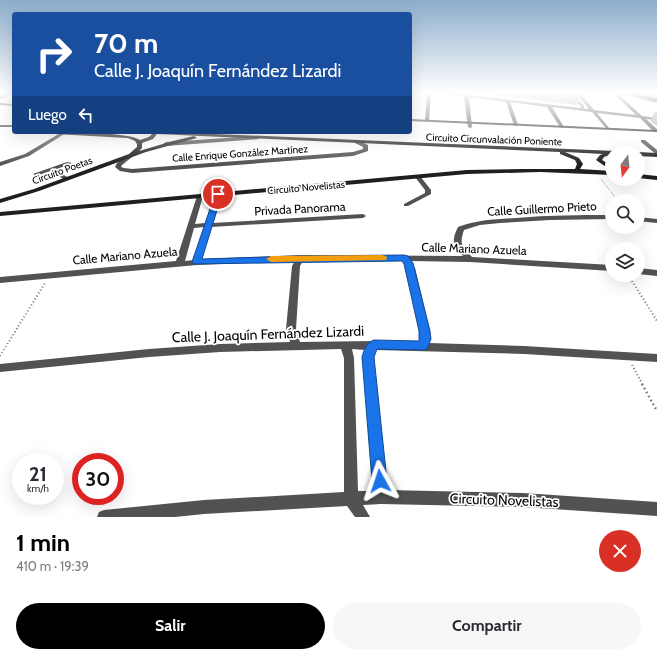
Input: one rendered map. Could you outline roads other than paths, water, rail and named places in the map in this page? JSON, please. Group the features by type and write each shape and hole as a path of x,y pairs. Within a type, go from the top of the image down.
{"main road":[{"path":"412,120 470,125 657,132"},
{"path":"412,125 516,125 607,128 657,132"},
{"path":"0,126 12,126"},
{"path":"0,130 12,131"},
{"path":"83,134 122,136 133,138 139,142"},
{"path":"133,138 142,134"},
{"path":"139,142 151,138 155,134"},
{"name":"Circuito Circunvalación Poniente","path":"186,134 605,153"},
{"name":"Circuito Poetas","path":"0,201 27,194 130,156 165,145 191,138 216,136"},
{"path":"130,156 139,148 139,142"},
{"path":"547,150 562,153 577,159 580,164 577,170"},
{"path":"645,154 657,154"},
{"path":"605,155 602,156 599,160 605,165"},
{"name":"Circuito Novelistas","path":"0,214 482,171 577,170 605,173"},
{"path":"645,177 657,178"},
{"path":"24,211 16,205 27,194"}],"street":[{"path":"469,117 470,125"},
{"path":"513,117 516,125"},
{"path":"556,117 562,127"},
{"path":"597,117 607,128"},
{"path":"643,117 657,132"},
{"path":"644,117 657,119"},
{"path":"1,163 27,155 62,134"},
{"name":"Circuito Poetas","path":"165,145 257,138"},
{"path":"643,141 657,154"},
{"name":"Calle Enrique González Martínez","path":"130,156 119,164 118,167 122,170 132,170 353,154 366,150 366,146 358,142"},
{"path":"36,174 69,163"},
{"path":"50,169 67,179"},
{"path":"406,205 428,194 428,190 418,177"},
{"path":"197,262 218,194"},
{"path":"180,263 200,196"},
{"name":"Privada Panorama","path":"191,226 363,216"},
{"name":"Calle Guillermo Prieto","path":"470,259 459,247 457,240 461,229 469,226 487,222 529,219 605,217"},
{"path":"645,219 657,221"},
{"path":"297,346 291,330 296,266 300,258"},
{"name":"Calle Mariano Azuela","path":"0,280 180,263 300,258 470,259 605,268"},
{"path":"404,258 411,268 425,331 423,346"},
{"path":"645,272 657,273"},
{"path":"344,344 348,350 349,358 351,498 363,517"},
{"name":"Calle J. Joaquín Fernández Lizardi","path":"0,368 157,352 344,344 626,355 657,358"},
{"path":"374,345 370,350 368,357 381,496"},
{"name":"Circuito Novelistas","path":"104,517 204,507 381,496 523,500 657,509"}]}
